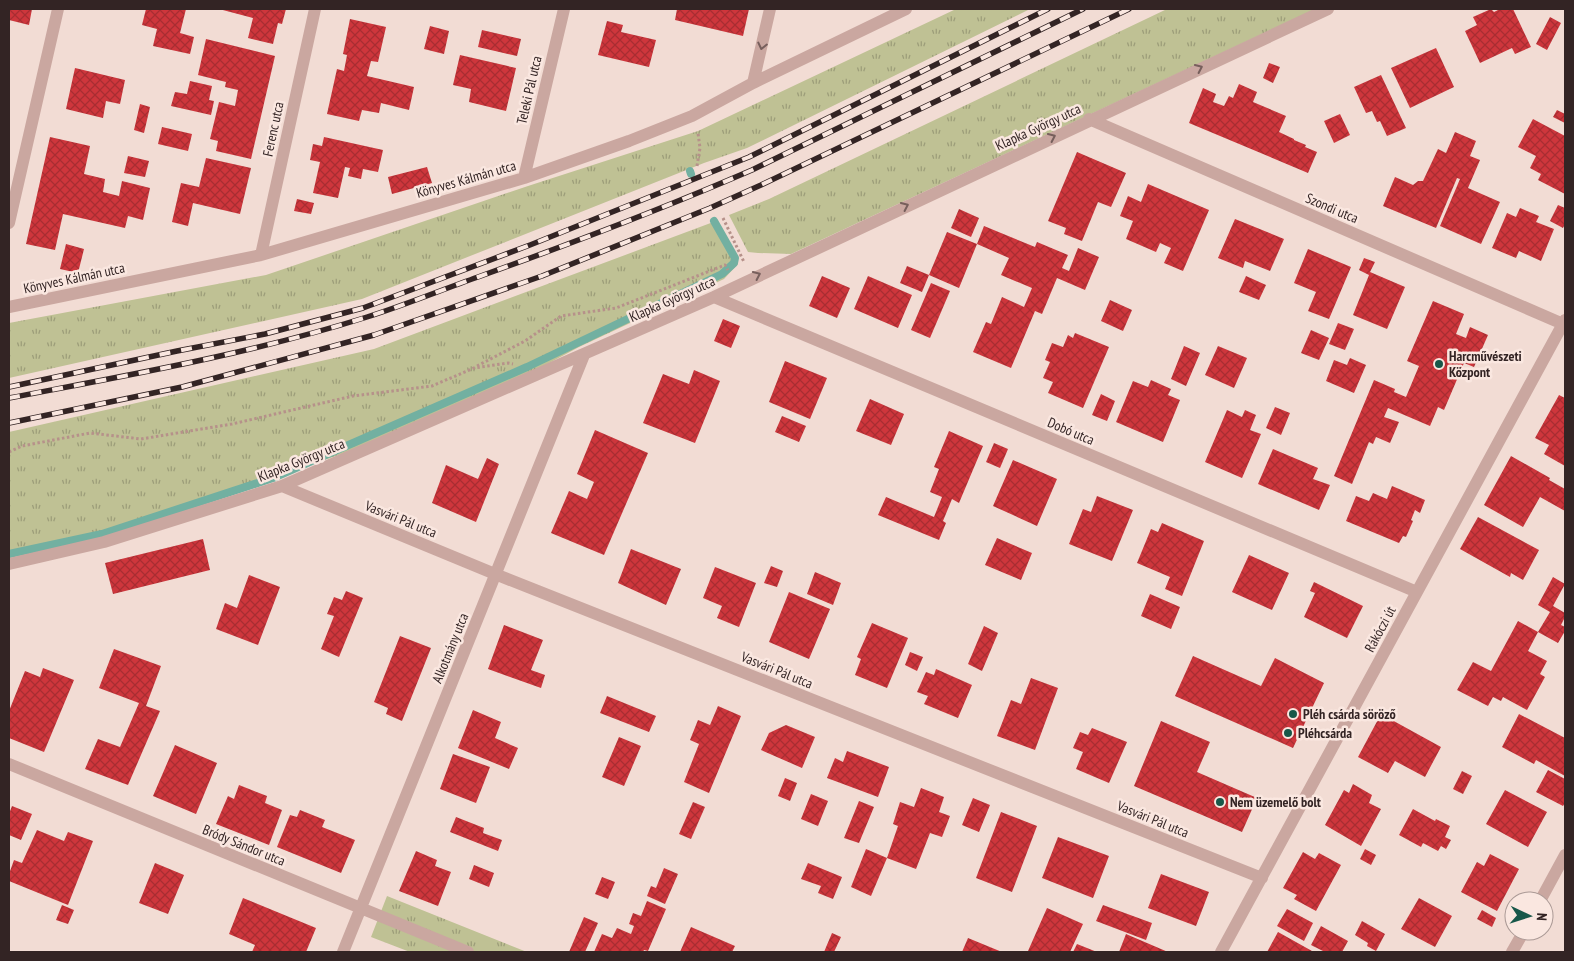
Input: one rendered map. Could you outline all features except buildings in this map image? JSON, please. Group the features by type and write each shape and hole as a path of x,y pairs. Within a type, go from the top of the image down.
{"street":[{"path":"9,223 58,9"},
{"name":"Ferenc utca","path":"261,255 315,9"},
{"name":"Teleki Pál utca","path":"524,178 564,9"},
{"path":"753,83 770,9"},
{"name":"Könyves Kálmán utca","path":"9,307 261,255 524,178 629,142 692,116 753,83 906,9"},
{"name":"Klapka György utca","path":"9,564 104,542 282,486 584,355 714,296 1328,9"},
{"name":"Szondi utca","path":"1089,120 1564,322"},
{"name":"Dobó utca","path":"714,296 1417,592"},
{"name":"Rákóczi út","path":"1221,952 1564,322"},
{"name":"Alkotmány utca","path":"343,952 584,355"},
{"name":"Vasvári Pál utca","path":"282,486 495,574 1262,878"},
{"name":"Bródy Sándor utca","path":"9,764 468,952"},
{"path":"1545,891 1565,855"},
{"path":"1512,952 1518,941"}],"path":[{"path":"692,116 698,131 700,148 697,166"},
{"path":"723,218 752,278"},
{"path":"9,452 22,446 90,433 141,439 232,424 352,396 432,386 474,368 525,341 561,316 616,308 724,265 737,285"},
{"path":"474,368 508,363 516,364"}],"green space":[{"path":"956,9 1030,9 747,148 704,163 362,299 9,378 9,323 266,275 528,186 698,131"},
{"path":"1167,9 1316,9 791,254 748,252 729,215 769,199"},
{"path":"716,221 738,264 724,279 579,347 540,368 356,449 100,538 9,558 9,432 374,349"},
{"path":"387,896 527,952 410,952 371,937"}],"waterway":[{"path":"9,554 102,534 273,478 527,367 722,274 734,263 735,258 714,221"}],"railway":[{"path":"9,387 265,334 363,308 530,245 749,157 1048,9"},
{"path":"9,398 234,353 323,330 409,302 616,226 752,170 1083,9"},
{"path":"9,423 182,387 374,335 542,276 710,208 761,185 1129,9"}],"place":[{"name":"Harcművészeti Központ","path":"1439,364"},
{"name":"Pléh csárda söröző","path":"1293,714"},
{"name":"Pléhcsárda","path":"1288,733"},
{"name":"Nem üzemelő bolt","path":"1220,802"}]}
